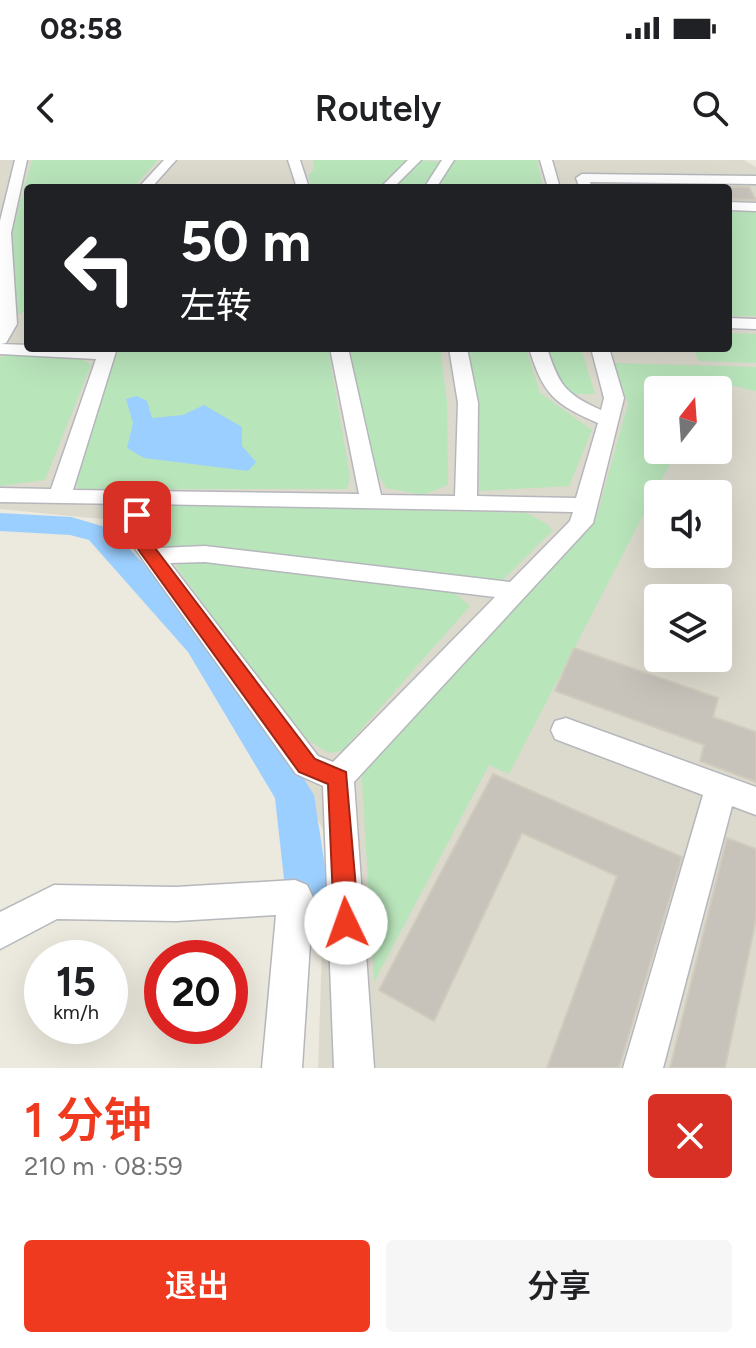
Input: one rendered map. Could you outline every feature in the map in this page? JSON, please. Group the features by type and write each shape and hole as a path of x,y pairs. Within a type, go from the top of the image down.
{"street":[{"path":"4,331 2,235 21,160"},
{"path":"148,184 170,160"},
{"path":"294,160 302,184"},
{"path":"390,184 415,160"},
{"path":"433,184 448,160"},
{"path":"546,160 553,184"},
{"path":"584,184 582,178 756,180"},
{"path":"732,206 756,207"},
{"path":"4,331 24,318"},
{"path":"732,323 756,324"},
{"path":"0,349 24,349"},
{"path":"60,496 107,352"},
{"path":"340,352 371,501"},
{"path":"459,352 468,403 466,503"},
{"path":"539,352 550,388 571,403 608,420"},
{"path":"354,1068 338,778 581,523 614,398 601,352"},
{"path":"0,495 586,505"},
{"path":"138,497 137,533 152,556 307,765 338,778"},
{"path":"152,556 205,554 516,591"},
{"path":"566,730 756,801"},
{"path":"643,1068 721,788"},
{"path":"0,931 54,902 176,904 295,897 282,1068"}],"shaded area":[{"path":"0,160 744,160 756,167 756,1068 318,1068 326,836 286,755 112,520 0,509"}],"green space":[{"path":"32,160 158,160 137,184 25,184"},
{"path":"313,160 407,160 382,184 311,184 308,176 314,168"},
{"path":"420,160 442,162 427,184 397,184"},
{"path":"452,160 537,160 542,184 439,184"},
{"path":"24,188 24,312 17,315 12,231"},
{"path":"732,209 756,210 756,316 732,316"},
{"path":"732,333 756,334 756,363 699,361 695,352 732,352"},
{"path":"113,352 329,352 350,477 347,489 78,489 74,476"},
{"path":"350,352 441,352 447,402 448,485 423,495 386,488 375,469"},
{"path":"466,352 527,352 540,393 592,430 569,486 479,491 477,408"},
{"path":"545,352 582,352 595,394 570,394 555,386"},
{"path":"8,353 79,356 91,365 45,480 0,486 0,358"},
{"path":"614,363 756,367 756,391 732,385 732,376 644,376 644,464 670,464 661,480 644,480 644,514 509,774 489,765 374,982 361,766 596,519 628,404"},
{"path":"174,505 527,513 549,525 552,531 502,581 159,545 150,530 155,515"},
{"path":"190,559 454,592 470,606 342,751 328,753 295,731 176,566"}],"water":[{"path":"137,396 147,401 152,418 183,415 204,405 242,427 242,446 256,462 248,471 144,458 127,448 133,423 126,399"}],"building":[{"path":"732,187 749,187 756,200 732,199"},
{"path":"574,648 718,698 713,717 756,732 756,782 700,761 704,745 555,691"},
{"path":"493,774 682,857 619,1068 547,1068 617,876 522,833 434,1021 379,990"},
{"path":"727,838 756,849 756,919 725,1068 670,1068"}],"waterway":[{"path":"0,522 71,526 99,534 200,643 294,795 309,906 307,927"}],"route":[{"path":"137,515 137,533 146,548 307,765 326,776 338,778 346,923"}]}
